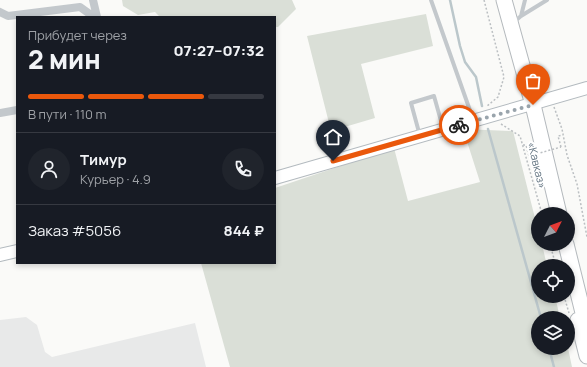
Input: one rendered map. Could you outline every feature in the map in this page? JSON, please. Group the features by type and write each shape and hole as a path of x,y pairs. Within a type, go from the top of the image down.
{"highway":[{"name":"«Кавказ»","path":"496,0 528,106 548,207"},
{"path":"504,0 516,20 528,106 557,207"},
{"path":"568,251 587,329"},
{"path":"573,303 587,356"}],"street":[{"path":"93,0 95,16"},
{"path":"0,12 8,16 80,7 94,16"},
{"path":"276,178 587,88"},
{"path":"0,113 16,110"},
{"path":"0,255 16,251"}],"lane":[{"path":"432,0 473,121"},
{"path":"516,20 525,0"},
{"path":"516,20 547,0"},
{"path":"420,136 411,103 434,96 443,130"}],"path":[{"path":"551,99 577,184 587,237"},
{"path":"523,145 526,144 529,156 561,147 558,136 563,135"}],"shaded area":[{"path":"122,0 292,0 296,9 278,27 276,27 276,16 159,16 155,12 138,15 123,6"},
{"path":"426,14 433,46 361,64 375,118 331,131 307,36"},
{"path":"463,129 513,131 532,207 531,251 544,251 545,259 531,259 531,303 557,303 558,311 531,311 531,355 569,355 572,367 230,367 201,264 276,264 276,188 394,148 408,201 480,182"},
{"path":"26,317 37,325 45,352 52,357 195,323 206,367 0,367 0,320"}],"waterway":[{"path":"450,0 460,46 465,62 476,77 482,106"},
{"path":"488,129 539,311"},
{"path":"551,355 554,367"}],"way so far":[{"path":"459,125 533,105"}],"route":[{"path":"333,161 459,125"}]}
